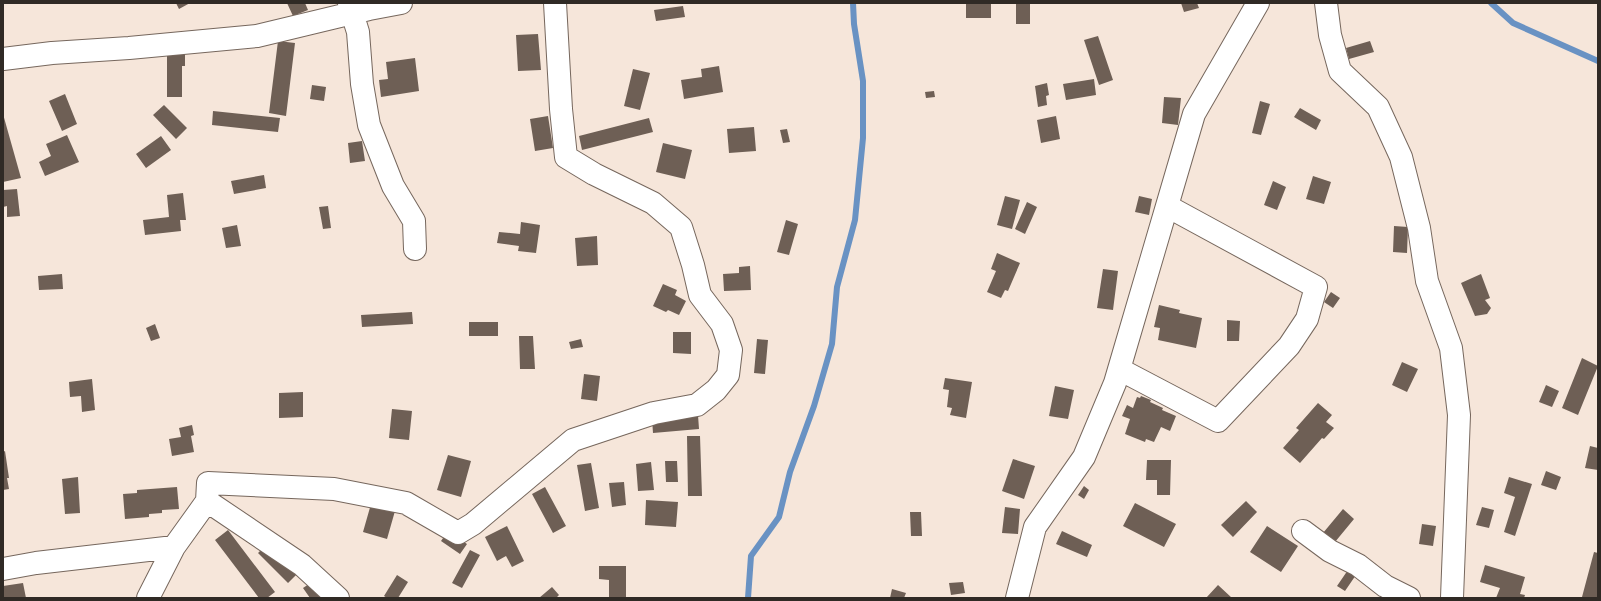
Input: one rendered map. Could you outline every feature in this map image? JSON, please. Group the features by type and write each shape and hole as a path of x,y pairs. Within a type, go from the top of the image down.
{"street":[{"path":"3,59 52,53 257,36 351,8 401,3"},
{"path":"148,598 174,547 207,501 208,483 334,489 406,503 458,533 473,524 573,440 654,413 697,405 716,390 728,375 731,350 722,324 700,294 694,265 681,227 653,203 594,174 566,157 561,109 555,3"},
{"path":"1017,598 1035,527 1084,458 1115,383 1194,114 1258,3"},
{"path":"1326,3 1330,35 1340,71 1378,107 1401,157 1419,228 1428,281 1451,348 1459,415 1452,598"},
{"path":"351,8 358,32 362,84 369,125 393,186 414,221 415,248"},
{"path":"1119,369 1218,421 1289,346 1307,319 1316,287 1167,206"},
{"path":"207,501 302,565 338,598"},
{"path":"1303,531 1330,551 1358,565 1384,586 1409,598"},
{"path":"3,569 36,563 174,547"}],"building":[{"path":"176,3 190,3 179,9"},
{"path":"287,3 305,3 308,10 293,16"},
{"path":"966,3 991,3 991,18 966,18"},
{"path":"1016,3 1030,3 1030,24 1016,24"},
{"path":"1181,3 1197,3 1199,8 1184,12"},
{"path":"683,6 685,17 656,21 654,10"},
{"path":"538,34 541,70 518,71 516,35"},
{"path":"1098,36 1113,80 1099,85 1084,40"},
{"path":"278,41 295,43 286,116 269,113"},
{"path":"1370,41 1374,52 1349,59 1346,48"},
{"path":"167,51 185,51 185,66 182,66 182,97 167,97"},
{"path":"415,58 419,91 381,97 379,80 388,79 386,62"},
{"path":"719,66 723,92 684,99 681,80 702,77 701,69"},
{"path":"633,69 650,73 640,110 624,106"},
{"path":"1094,79 1096,95 1066,100 1063,84"},
{"path":"1047,83 1049,95 1046,96 1047,105 1038,107 1035,86"},
{"path":"312,85 326,87 324,101 310,99"},
{"path":"934,91 935,97 926,98 925,92"},
{"path":"65,94 77,124 62,131 49,101"},
{"path":"1164,97 1181,98 1178,125 1162,123"},
{"path":"1260,101 1270,104 1261,135 1252,133"},
{"path":"164,105 187,128 176,139 153,115"},
{"path":"1300,108 1321,120 1316,130 1294,117"},
{"path":"213,111 280,118 278,132 212,125"},
{"path":"3,114 21,178 3,182"},
{"path":"548,116 553,148 535,151 530,119"},
{"path":"1056,116 1060,139 1041,143 1037,120"},
{"path":"649,118 653,132 582,150 579,136"},
{"path":"754,127 756,151 729,153 727,129"},
{"path":"787,129 790,142 783,143 780,130"},
{"path":"67,135 79,162 45,176 39,162 51,156 46,144"},
{"path":"161,136 171,150 146,168 136,154"},
{"path":"362,141 365,161 350,163 348,143"},
{"path":"663,143 692,150 685,179 656,172"},
{"path":"264,175 266,188 234,194 231,181"},
{"path":"1313,176 1331,182 1324,204 1306,199"},
{"path":"1273,181 1286,187 1277,210 1264,205"},
{"path":"17,189 20,216 7,217 7,206 3,207 3,190"},
{"path":"183,193 186,220 180,220 181,231 145,235 143,220 169,217 167,195"},
{"path":"1005,196 1020,200 1012,229 997,225"},
{"path":"1139,196 1152,199 1149,215 1135,212"},
{"path":"1027,202 1037,207 1025,234 1015,229"},
{"path":"328,206 331,228 323,229 319,207"},
{"path":"786,220 798,224 789,255 777,252"},
{"path":"521,222 540,225 536,253 518,251 519,246 497,243 499,232 520,234"},
{"path":"237,225 241,246 226,248 222,228"},
{"path":"1394,226 1408,227 1407,253 1393,252"},
{"path":"597,236 598,265 577,266 575,238"},
{"path":"997,253 1020,263 1008,291 1005,290 1001,298 987,292 996,271 991,269"},
{"path":"750,266 751,290 724,291 723,274 739,273 739,267"},
{"path":"1103,269 1118,271 1113,310 1097,308"},
{"path":"62,274 63,289 39,290 38,276"},
{"path":"1481,274 1490,298 1485,300 1491,308 1487,314 1475,316 1461,283"},
{"path":"663,284 677,290 675,295 686,301 679,315 668,310 666,312 653,306"},
{"path":"1331,292 1340,298 1333,308 1324,302"},
{"path":"1159,305 1180,310 1179,313 1202,318 1196,348 1158,340 1160,328 1154,327"},
{"path":"412,312 413,324 362,327 361,315"},
{"path":"1227,320 1240,321 1239,341 1227,341"},
{"path":"469,322 498,322 498,336 469,336"},
{"path":"155,324 160,338 151,341 146,328"},
{"path":"673,332 691,332 691,354 673,353"},
{"path":"519,336 533,336 535,369 520,369"},
{"path":"581,339 583,347 571,349 569,342"},
{"path":"757,339 768,340 765,374 754,373"},
{"path":"1582,358 1598,366 1578,415 1562,408"},
{"path":"1402,362 1418,369 1407,392 1392,385"},
{"path":"584,374 600,376 597,401 581,399"},
{"path":"945,378 972,382 966,418 950,415 952,408 947,407 949,390 943,389"},
{"path":"92,379 95,410 82,412 81,396 70,397 69,382"},
{"path":"1546,385 1559,391 1552,407 1539,402"},
{"path":"1055,386 1074,390 1068,419 1049,416"},
{"path":"303,392 303,417 279,418 279,393"},
{"path":"1141,396 1151,400 1150,402 1163,408 1162,410 1176,416 1170,431 1161,427 1154,442 1146,439 1145,442 1125,434 1130,419 1122,416 1127,405 1133,408 1137,397 1140,398"},
{"path":"1318,403 1332,415 1326,422 1334,428 1324,439 1322,438 1300,463 1283,448 1299,430 1296,428"},
{"path":"392,409 412,411 409,440 389,438"},
{"path":"698,415 699,429 653,433 652,419"},
{"path":"192,425 194,435 191,436 194,452 172,456 169,439 181,437 179,428"},
{"path":"687,436 700,436 702,496 688,496"},
{"path":"1590,446 1598,448 1598,470 1585,468"},
{"path":"5,451 9,489 3,490 3,452"},
{"path":"448,455 471,461 461,497 437,490"},
{"path":"1013,459 1035,466 1024,499 1002,491"},
{"path":"1147,460 1171,460 1170,495 1157,495 1157,480 1146,480"},
{"path":"665,461 677,461 678,482 666,482"},
{"path":"651,462 654,490 638,491 636,464"},
{"path":"591,463 599,508 585,511 577,465"},
{"path":"1546,471 1561,477 1556,490 1541,485"},
{"path":"78,477 80,513 65,514 62,479"},
{"path":"1509,477 1532,484 1515,536 1504,532 1515,497 1504,493"},
{"path":"624,482 626,505 612,507 609,483"},
{"path":"1084,486 1089,490 1084,499 1078,495"},
{"path":"177,487 179,509 162,510 162,513 149,514 149,517 125,519 123,494 137,493 137,490"},
{"path":"545,487 566,526 553,533 532,494"},
{"path":"646,500 678,502 676,527 645,525"},
{"path":"1246,501 1257,512 1233,537 1221,525"},
{"path":"1135,503 1176,524 1164,547 1123,526"},
{"path":"371,504 395,511 387,539 363,532"},
{"path":"1005,507 1020,509 1018,534 1002,533"},
{"path":"1482,507 1494,510 1489,528 1476,525"},
{"path":"1343,509 1354,519 1335,542 1323,533"},
{"path":"910,512 921,512 922,536 911,536"},
{"path":"1422,524 1436,526 1433,546 1419,544"},
{"path":"507,526 524,561 512,567 506,556 497,561 485,537"},
{"path":"1267,526 1298,546 1281,572 1250,552"},
{"path":"228,530 275,592 267,598 259,598 215,540"},
{"path":"448,531 467,544 460,554 441,541"},
{"path":"1062,531 1092,545 1087,557 1056,544"},
{"path":"267,544 297,574 288,583 258,553"},
{"path":"470,550 480,555 462,588 452,583"},
{"path":"1594,552 1598,553 1598,598 1584,598 1582,597"},
{"path":"1485,565 1525,577 1520,594 1525,595 1524,598 1496,598 1500,588 1480,582"},
{"path":"599,566 626,566 626,598 609,598 609,580 599,579"},
{"path":"1350,567 1358,572 1345,591 1337,586"},
{"path":"397,575 408,582 398,598 387,598 384,596"},
{"path":"315,580 328,598 310,598 303,588"},
{"path":"963,582 965,593 951,595 949,583"},
{"path":"23,583 26,598 3,598 3,586"},
{"path":"1218,585 1232,598 1206,598"},
{"path":"552,587 559,595 556,598 539,598"},
{"path":"892,589 906,593 904,598 890,598"}],"waterway":[{"path":"748,598 751,556 779,517 790,472 814,406 832,344 837,287 855,220 863,138 863,81 854,24 853,3"},
{"path":"1491,3 1513,23 1598,61"}]}
